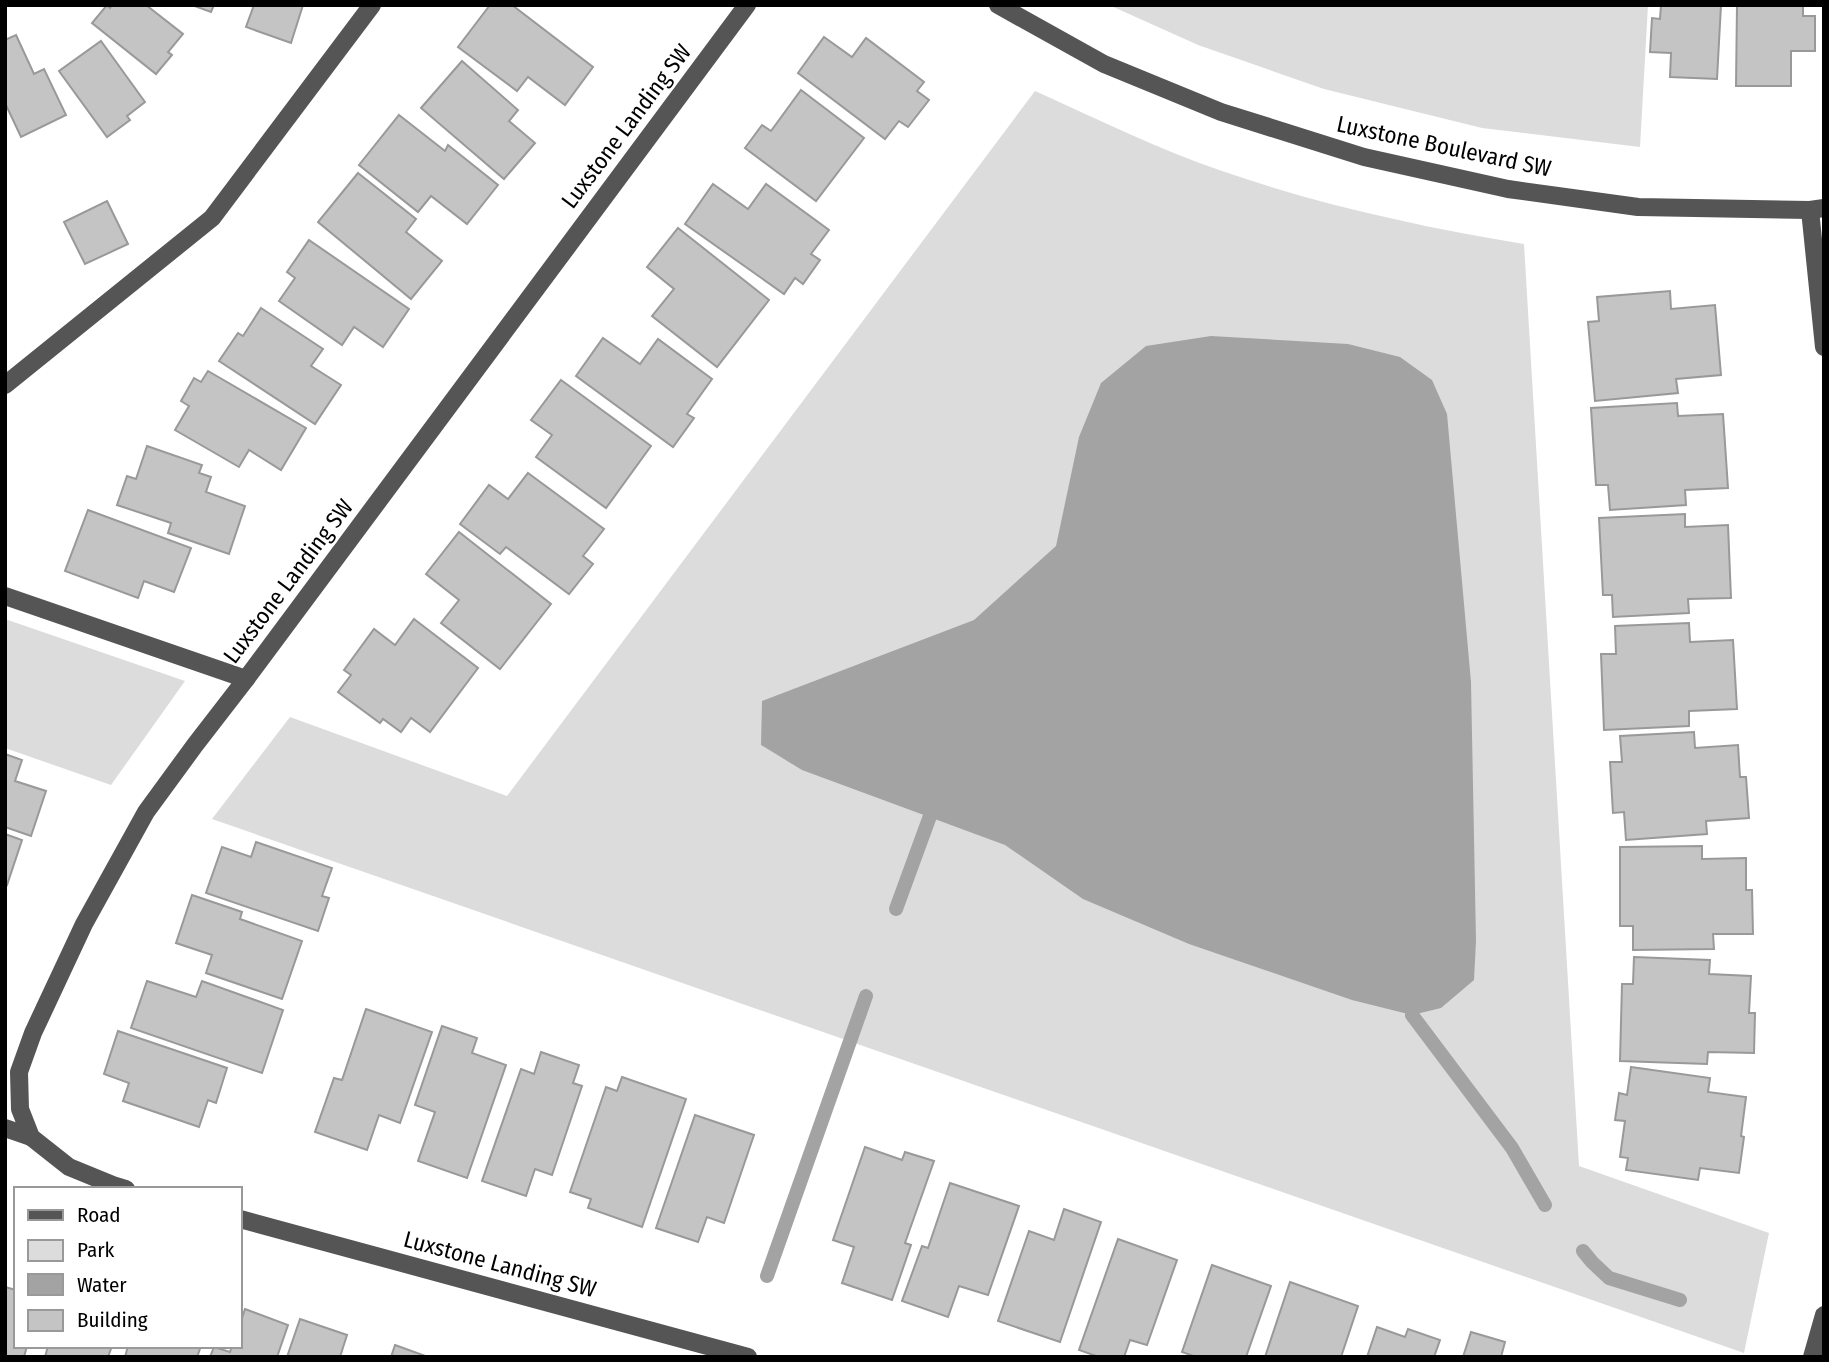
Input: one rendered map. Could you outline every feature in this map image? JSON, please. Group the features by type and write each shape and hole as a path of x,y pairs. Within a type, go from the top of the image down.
{"street":[{"path":"5,385 212,218 372,5"},
{"name":"Luxstone Landing SW","path":"31,1137 20,1109 19,1072 33,1033 79,936 146,812 747,5"},
{"name":"Luxstone Boulevard SW","path":"998,5 1104,64 1221,111 1364,158 1508,189 1638,207 1817,209"},
{"path":"1817,209 1824,347"},
{"path":"5,596 246,679"},
{"path":"5,1128 31,1137 69,1167 120,1187"},
{"path":"5,1138 31,1137"},
{"name":"Luxstone Landing SW","path":"242,1220 748,1357"},
{"path":"1812,1357 1824,1315"}],"green space":[{"path":"1109,5 1648,5 1640,147 1482,128 1324,89 1198,45"},
{"path":"1035,91 1174,153 1259,183 1372,214 1524,244 1579,1166 1769,1233 1744,1353 212,819 290,717 507,796"},
{"path":"5,619 185,681 111,785 5,748"}],"water":[{"path":"1211,336 1348,344 1400,357 1432,380 1447,414 1471,682 1476,941 1474,980 1441,1008 1412,1015 1352,1000 1189,944 1083,899 1005,845 802,770 761,745 762,701 974,620 1056,546 1079,437 1101,383 1146,346"}],"building":[{"path":"107,5 110,8 112,5 146,5 183,34 168,52 172,55 156,74 92,23"},
{"path":"192,5 214,5 211,12"},
{"path":"254,5 303,5 291,43 246,27"},
{"path":"490,5 512,5 593,67 565,105 528,77 517,91 458,47"},
{"path":"1661,5 1721,5 1717,79 1670,77 1671,53 1650,52 1652,18 1660,19"},
{"path":"1737,5 1803,5 1803,16 1815,16 1815,51 1791,51 1791,86 1736,86"},
{"path":"16,35 34,74 44,69 66,115 21,137 5,103 5,40"},
{"path":"824,37 852,57 866,38 924,82 917,91 929,100 908,127 899,121 885,139 798,73"},
{"path":"101,41 145,102 127,116 130,120 107,137 59,71"},
{"path":"462,61 518,110 509,121 535,143 504,179 421,108"},
{"path":"801,90 864,138 816,201 745,148 762,125 771,131"},
{"path":"399,115 445,151 448,145 498,185 467,224 431,196 418,212 359,165"},
{"path":"358,173 416,219 406,232 442,261 411,299 318,222"},
{"path":"713,184 748,209 766,184 829,230 811,254 820,260 803,284 795,278 784,294 685,224"},
{"path":"107,201 128,244 85,264 64,222"},
{"path":"678,228 769,300 717,367 652,316 674,289 647,267"},
{"path":"309,240 409,309 383,347 354,327 342,345 279,301 295,278 287,272"},
{"path":"1670,291 1671,309 1715,305 1721,375 1676,379 1678,393 1595,401 1588,322 1599,321 1597,297"},
{"path":"261,308 323,349 311,366 341,385 315,424 219,361 238,333 243,336"},
{"path":"603,338 640,364 658,339 712,379 687,414 694,418 673,447 576,376"},
{"path":"208,371 306,428 281,470 249,450 239,467 175,430 189,406 181,401 194,378 201,382"},
{"path":"561,380 651,446 606,508 536,457 552,435 531,420"},
{"path":"1677,403 1678,416 1723,414 1728,488 1685,490 1686,505 1610,510 1608,485 1596,485 1591,408"},
{"path":"147,446 202,465 199,473 211,477 206,492 245,506 229,554 168,533 171,523 117,505 127,476 136,479"},
{"path":"528,473 604,529 583,556 593,564 569,594 506,547 500,554 460,524 489,485 508,499"},
{"path":"88,510 191,548 174,592 144,581 138,598 65,571"},
{"path":"1685,514 1685,527 1728,525 1731,598 1688,599 1689,613 1613,617 1612,595 1603,595 1599,518"},
{"path":"459,532 551,604 500,669 441,623 459,600 426,574"},
{"path":"414,619 478,668 430,732 411,718 401,732 383,719 380,723 338,692 351,675 344,670 374,629 395,645"},
{"path":"1689,623 1690,642 1733,640 1737,709 1689,711 1689,726 1604,730 1601,654 1616,654 1615,626"},
{"path":"1694,732 1695,748 1738,745 1740,777 1746,777 1749,818 1706,821 1707,834 1626,840 1624,812 1613,813 1610,762 1622,762 1620,736"},
{"path":"5,754 22,760 15,781 46,791 31,836 5,827"},
{"path":"5,834 22,840 7,885 5,884"},
{"path":"256,842 332,868 322,896 329,898 318,931 206,893 222,847 251,857"},
{"path":"1702,846 1702,859 1746,858 1746,890 1752,890 1753,934 1713,934 1714,949 1633,950 1633,926 1620,926 1620,847"},
{"path":"192,895 242,912 240,919 302,941 282,999 206,973 212,955 176,943"},
{"path":"1634,957 1710,960 1709,974 1751,976 1749,1013 1755,1013 1754,1053 1708,1052 1707,1064 1620,1061 1622,984 1633,984"},
{"path":"147,981 196,997 202,981 283,1010 262,1073 131,1028"},
{"path":"366,1009 432,1032 400,1123 379,1115 367,1150 315,1132 334,1078 342,1080"},
{"path":"442,1026 477,1038 472,1053 506,1065 467,1178 418,1161 435,1112 415,1105"},
{"path":"118,1031 227,1068 216,1103 208,1100 199,1127 123,1101 129,1083 104,1074"},
{"path":"541,1052 579,1065 573,1083 582,1086 552,1175 535,1169 526,1196 482,1181 521,1069 534,1074"},
{"path":"1631,1067 1710,1078 1708,1092 1746,1097 1739,1173 1700,1168 1698,1180 1626,1170 1628,1158 1620,1157 1625,1121 1615,1120 1619,1093 1627,1095"},
{"path":"622,1077 686,1099 642,1227 588,1208 591,1199 570,1192 606,1087 617,1091"},
{"path":"695,1115 754,1135 724,1223 707,1217 698,1242 656,1228"},
{"path":"865,1147 902,1160 905,1152 934,1161 905,1243 911,1245 892,1300 842,1283 854,1247 833,1240"},
{"path":"950,1183 1019,1206 988,1295 959,1286 948,1317 902,1301 922,1246 928,1248"},
{"path":"1064,1209 1101,1222 1060,1342 998,1321 1029,1231 1054,1240"},
{"path":"1118,1239 1177,1260 1147,1345 1130,1340 1124,1357 1099,1357 1079,1350"},
{"path":"1212,1265 1271,1286 1246,1357 1196,1357 1182,1352"},
{"path":"1290,1282 1358,1306 1341,1357 1265,1357"},
{"path":"5,1287 14,1289 14,1348 26,1348 24,1357 5,1357"},
{"path":"245,1309 288,1325 277,1357 210,1357 214,1348 230,1352 231,1348 242,1348 242,1318"},
{"path":"300,1319 347,1335 340,1357 287,1357"},
{"path":"1377,1327 1405,1337 1408,1329 1440,1340 1434,1357 1367,1357"},
{"path":"1471,1332 1505,1342 1501,1357 1463,1357"},
{"path":"395,1345 428,1357 391,1357"},
{"path":"47,1348 111,1348 108,1357 45,1357"},
{"path":"127,1348 200,1348 197,1357 125,1357"}],"waterway":[{"path":"896,909 930,816"},
{"path":"767,1276 866,996"},
{"path":"1412,1015 1512,1148 1545,1205"},
{"path":"1583,1251 1609,1278 1680,1300"}]}
